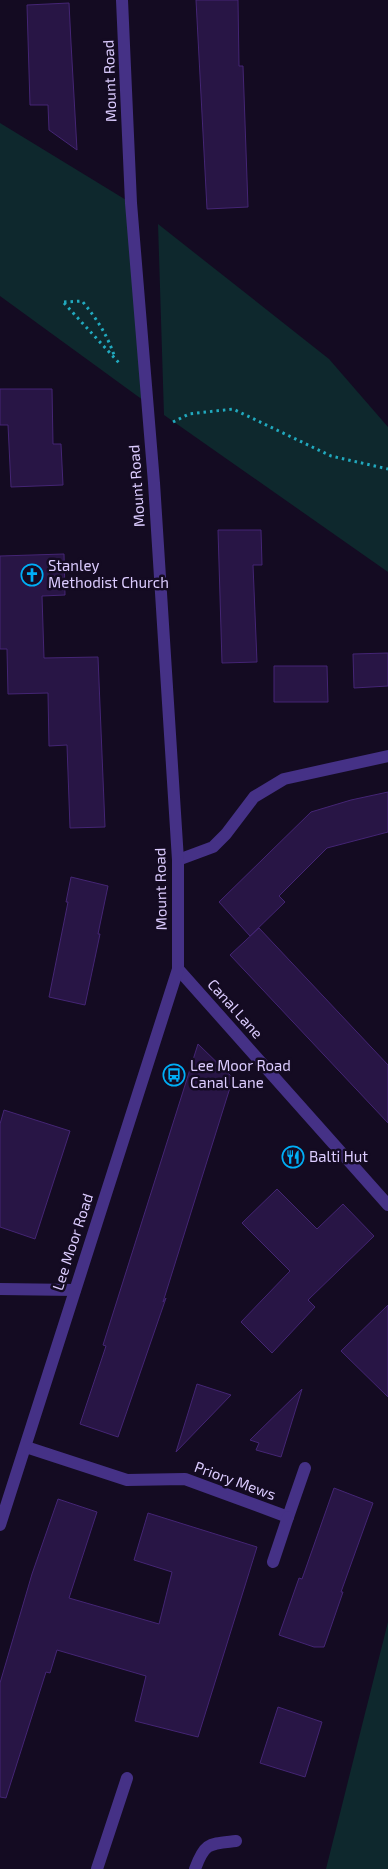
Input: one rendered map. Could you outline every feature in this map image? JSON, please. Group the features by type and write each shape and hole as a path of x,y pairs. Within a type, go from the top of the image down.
{"street":[{"name":"Mount Road","path":"122,0 131,203 150,438 178,860 178,969"},
{"path":"178,860 213,846 226,834 254,797 284,779 388,756"},
{"name":"Canal Lane","path":"178,969 388,1204"},
{"name":"Lee Moor Road","path":"0,1525 178,969"},
{"path":"0,1289 75,1290"},
{"name":"Priory Mews","path":"26,1446 127,1480 185,1479 288,1517"},
{"name":"Priory Mews","path":"273,1562 305,1468"},
{"path":"97,1869 126,1778"},
{"path":"195,1869 201,1853 210,1844 236,1841"}],"path":[{"path":"116,359 109,340 98,321 82,301 64,302 125,369"},
{"path":"150,438 176,420 189,414 233,409 331,456 388,468"}],"green space":[{"path":"0,123 131,203 147,403 0,296"},
{"path":"158,224 329,359 388,427 388,572 164,415"},
{"path":"388,1622 388,1869 326,1869"}],"building":[{"path":"196,0 238,0 239,66 243,66 248,207 207,209"},
{"path":"69,3 77,150 49,130 48,105 30,105 27,5"},
{"path":"0,389 52,389 53,444 61,444 63,485 11,487 8,425 0,425"},
{"path":"218,530 261,530 262,565 253,565 257,662 222,663"},
{"path":"64,554 65,595 42,596 44,658 98,657 105,827 70,828 67,745 49,746 48,693 8,694 7,649 0,649 0,556"},
{"path":"388,653 388,686 354,688 353,654"},
{"path":"274,666 327,666 328,702 274,702"},
{"path":"388,792 388,832 327,848 279,896 285,902 250,936 219,902 311,812 351,800"},
{"path":"71,877 108,886 85,1005 49,997 68,902 66,902"},
{"path":"259,928 388,1065 388,1123 230,955"},
{"path":"198,1044 233,1078 163,1302 166,1298 118,1437 80,1424 106,1346 103,1345"},
{"path":"4,1110 70,1131 35,1239 0,1227 0,1124"},
{"path":"277,1189 317,1229 343,1204 374,1236 308,1300 315,1307 272,1353 241,1322 290,1271 242,1223"},
{"path":"388,1305 388,1397 341,1351"},
{"path":"197,1384 231,1395 176,1452"},
{"path":"302,1389 281,1457 256,1450 259,1443 250,1440"},
{"path":"334,1488 373,1503 341,1592 343,1592 324,1647 314,1647 279,1635 299,1578 302,1579"},
{"path":"58,1499 97,1512 69,1598 159,1624 172,1572 134,1560 148,1513 257,1547 198,1737 135,1721 146,1676 57,1650 50,1673 46,1672 6,1798 0,1797 0,1683 32,1574"},
{"path":"278,1707 322,1722 305,1777 260,1763"}],"place":[{"name":"Stanley Methodist Church","path":"32,575"},
{"name":"Lee Moor Road Canal Lane","path":"174,1075"},
{"name":"Balti Hut","path":"293,1157"}]}
